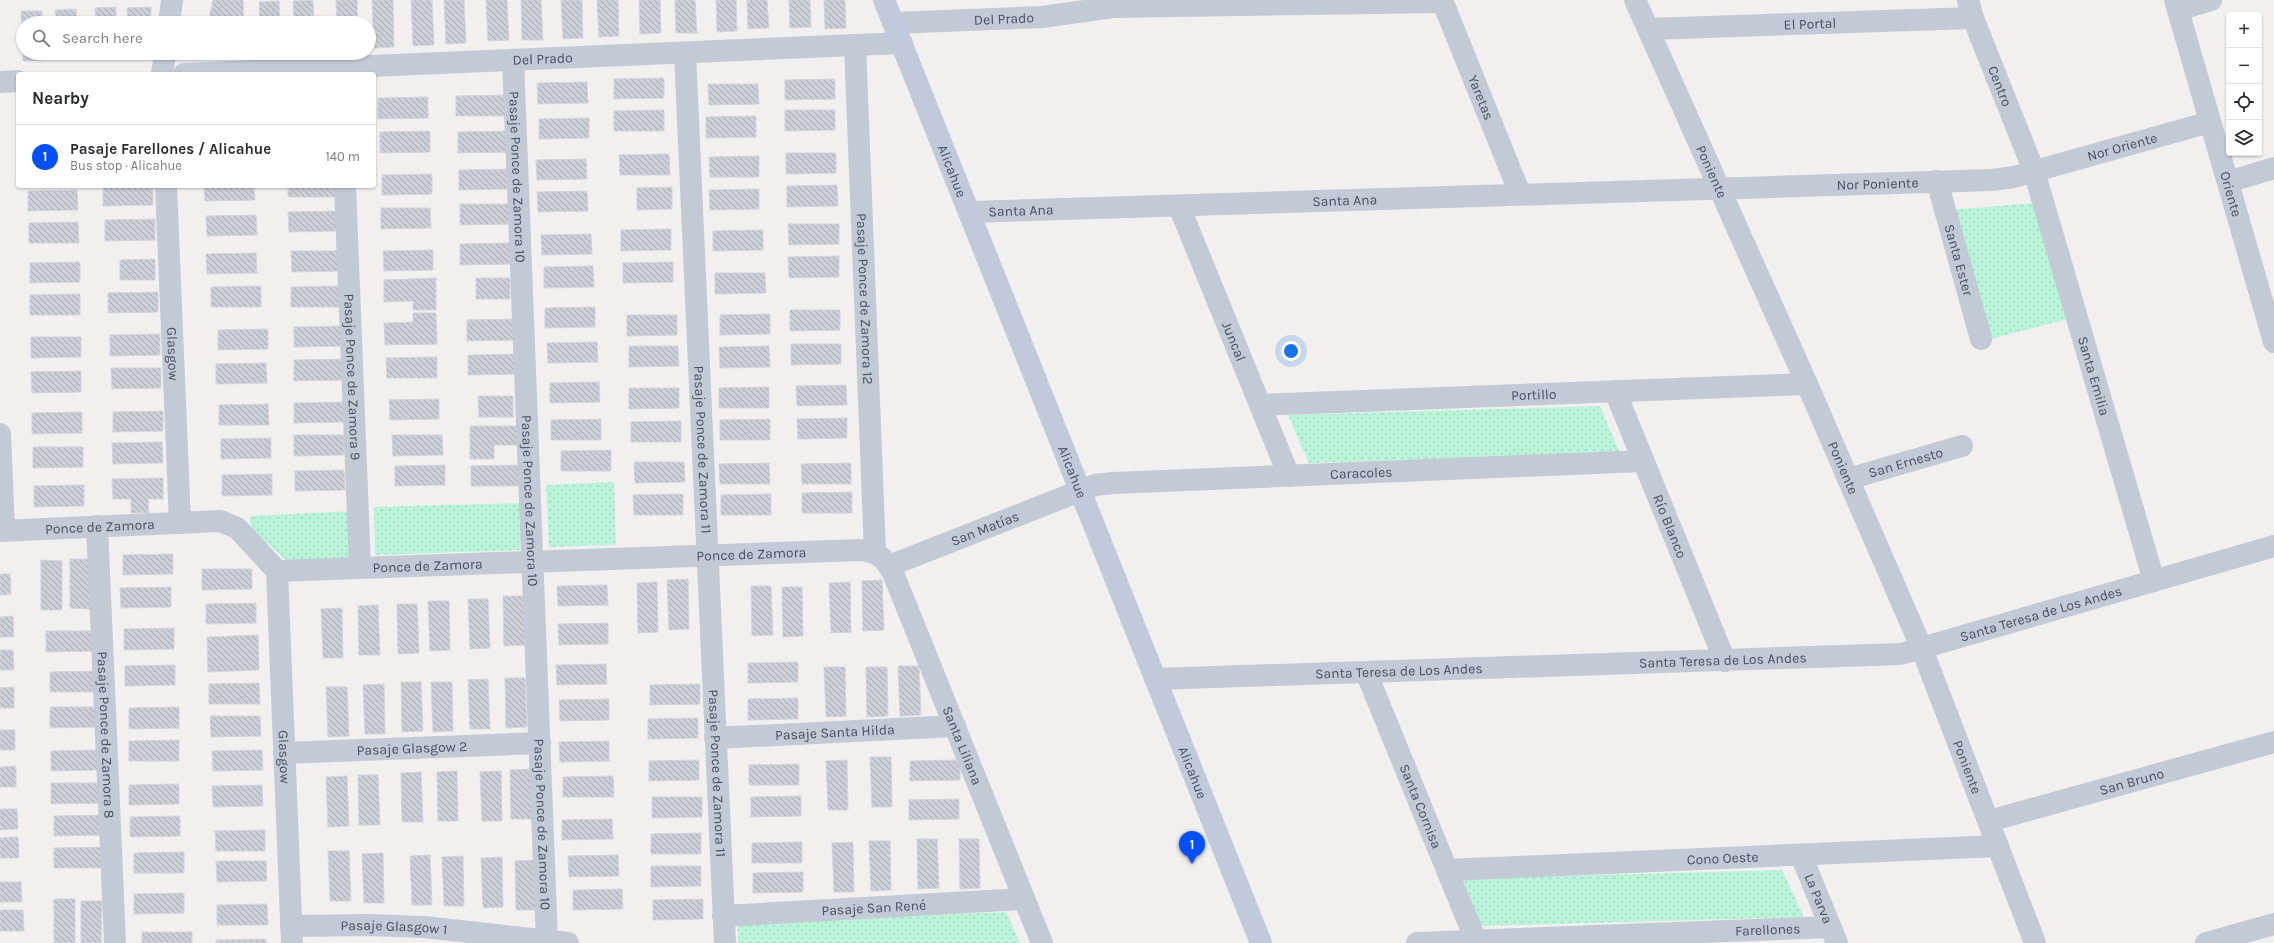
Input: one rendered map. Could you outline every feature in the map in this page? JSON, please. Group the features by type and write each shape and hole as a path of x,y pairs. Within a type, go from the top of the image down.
{"street":[{"path":"170,16 172,0"},
{"name":"Alicahue","path":"884,0 1261,943"},
{"name":"Poniente","path":"1635,0 1807,384 1922,649 2035,943"},
{"path":"2177,5 2211,0"},
{"name":"Del Prado","path":"894,23 1042,17 1112,4 1442,1"},
{"name":"Yaretas","path":"1442,1 1520,194"},
{"name":"Oriente","path":"2177,5 2274,342"},
{"name":"El Portal","path":"1648,29 1970,9"},
{"name":"Centro","path":"1970,9 2034,171"},
{"name":"Del Prado","path":"289,72 341,71 513,60 902,43"},
{"name":"Pasaje Ponce de Zamora 12","path":"855,45 882,559"},
{"name":"Pasaje Ponce de Zamora 11","path":"684,53 725,943"},
{"path":"162,72 164,60"},
{"name":"Pasaje Ponce de Zamora 10","path":"513,60 540,743 558,942"},
{"path":"0,82 16,81"},
{"name":"Nor Oriente","path":"2034,171 2210,122"},
{"path":"2228,182 2274,168"},
{"name":"Nor Poniente","path":"1720,188 1992,180 2034,171"},
{"name":"Santa Emilia","path":"2034,171 2154,581"},
{"name":"Santa Ester","path":"1938,181 1981,339"},
{"name":"Glasgow","path":"166,188 180,523"},
{"name":"Pasaje Ponce de Zamora 9","path":"345,188 360,568"},
{"name":"Santa Ana","path":"969,212 1720,188"},
{"name":"Juncal","path":"1179,206 1289,476"},
{"name":"Portillo","path":"1260,405 1807,384"},
{"name":"Río Blanco","path":"1615,391 1725,661"},
{"path":"0,434 2,530"},
{"name":"San Ernesto","path":"1848,478 1962,446"},
{"name":"Caracoles","path":"1080,490 1113,483 1643,461"},
{"name":"San Matías","path":"882,559 1080,490"},
{"name":"Ponce de Zamora","path":"2,530 220,521 228,523 244,535 277,571 859,550 882,559"},
{"name":"Pasaje Ponce de Zamora 8","path":"98,526 115,943"},
{"name":"Santa Teresa de Los Andes","path":"1155,679 1880,656 1901,654 2274,546"},
{"name":"Santa Liliana","path":"882,559 955,726 1042,943"},
{"name":"Glasgow","path":"277,571 292,935"},
{"name":"Santa Cornisa","path":"1366,672 1476,941"},
{"name":"Pasaje Santa Hilda","path":"716,738 955,726"},
{"name":"San Bruno","path":"1989,821 2274,742"},
{"name":"Pasaje Glasgow 2","path":"284,753 540,743"},
{"name":"Cono Oeste","path":"1447,870 1998,846"},
{"name":"La Parva","path":"1802,855 1834,935"},
{"name":"Pasaje San René","path":"723,916 1024,899"},
{"name":"Pasaje Glasgow 1","path":"292,935 368,924 424,927 558,942"},
{"path":"2206,943 2274,924"},
{"name":"Farellones","path":"1417,943 1834,935"}],"green space":[{"path":"2034,203 2068,319 1991,339 1950,210"},
{"path":"1600,406 1620,453 1309,463 1288,415"},
{"path":"614,482 616,545 549,547 546,485"},
{"path":"522,503 520,550 375,555 374,507"},
{"path":"352,511 350,560 287,561 251,529 250,516"},
{"path":"1782,870 1804,917 1481,926 1463,879"},
{"path":"1006,912 1020,943 738,943 738,923"}],"building":[{"path":"213,0 243,0 244,16 210,16"},
{"path":"313,0 314,16 294,16 293,1"},
{"path":"336,0 357,0 358,16 337,16"},
{"path":"372,0 393,0 394,47 376,48 376,16 373,16"},
{"path":"411,0 432,0 434,45 413,46"},
{"path":"444,0 464,0 466,43 446,44"},
{"path":"486,0 507,0 509,40 488,41"},
{"path":"521,0 541,0 543,40 522,40"},
{"path":"561,0 582,0 583,38 563,39"},
{"path":"597,0 618,0 619,36 599,37"},
{"path":"639,0 660,0 661,33 640,34"},
{"path":"675,0 695,0 697,33 676,33"},
{"path":"716,0 736,0 737,31 717,32"},
{"path":"747,0 767,0 769,28 748,29"},
{"path":"789,0 810,0 811,27 790,28"},
{"path":"824,0 845,0 846,28 825,29"},
{"path":"279,1 280,16 260,16 259,2"},
{"path":"116,7 116,16 96,16 95,8"},
{"path":"151,7 151,16 128,16 127,8"},
{"path":"76,9 76,16 55,16 55,10"},
{"path":"21,11 42,11 42,16 21,16"},
{"path":"23,60 44,60 23,61"},
{"path":"664,78 664,98 614,99 614,79"},
{"path":"835,79 835,99 785,100 785,80"},
{"path":"587,82 588,103 538,104 537,83"},
{"path":"708,84 758,84 759,104 709,105"},
{"path":"506,95 506,116 456,116 456,96"},
{"path":"428,97 428,118 378,119 378,98"},
{"path":"664,110 664,131 614,131 614,111"},
{"path":"785,110 835,110 835,130 785,131"},
{"path":"756,116 756,137 706,138 706,117"},
{"path":"589,118 589,138 539,139 539,119"},
{"path":"430,131 430,152 380,153 380,132"},
{"path":"508,131 508,152 458,153 458,132"},
{"path":"786,153 836,153 836,173 786,174"},
{"path":"669,154 670,175 620,175 619,155"},
{"path":"759,156 759,177 710,177 709,157"},
{"path":"586,159 587,179 537,180 536,160"},
{"path":"509,169 509,189 459,190 459,170"},
{"path":"432,174 432,194 382,195 382,175"},
{"path":"837,185 838,206 787,207 787,186"},
{"path":"672,187 672,209 637,210 637,188"},
{"path":"103,188 153,188 153,205 103,206"},
{"path":"204,188 254,188 255,200 205,201"},
{"path":"288,188 338,188 338,197 288,197"},
{"path":"759,189 759,209 710,210 709,190"},
{"path":"77,190 78,210 28,211 28,191"},
{"path":"587,191 588,211 538,212 537,192"},
{"path":"460,204 510,204 510,224 460,225"},
{"path":"381,208 430,208 431,228 381,229"},
{"path":"338,211 339,231 289,232 288,212"},
{"path":"256,215 257,235 207,236 206,216"},
{"path":"155,219 155,240 105,241 105,220"},
{"path":"78,222 79,243 29,243 29,223"},
{"path":"788,224 839,224 839,244 789,245"},
{"path":"671,229 671,250 621,251 621,230"},
{"path":"763,230 763,250 713,251 713,231"},
{"path":"591,234 592,254 542,255 541,235"},
{"path":"510,243 510,264 460,265 460,244"},
{"path":"433,250 433,270 384,271 383,251"},
{"path":"291,251 341,251 342,271 292,272"},
{"path":"256,253 257,273 207,274 206,254"},
{"path":"839,256 839,277 789,278 788,257"},
{"path":"155,259 155,280 120,280 120,260"},
{"path":"80,262 80,282 30,283 30,263"},
{"path":"673,262 673,282 623,283 623,263"},
{"path":"593,266 594,287 544,288 544,267"},
{"path":"715,273 765,273 766,293 715,294"},
{"path":"436,278 436,310 413,310 413,301 384,302 384,280"},
{"path":"476,278 510,278 510,299 476,299"},
{"path":"261,286 261,307 211,307 211,287"},
{"path":"341,286 341,307 291,307 291,287"},
{"path":"158,292 158,312 108,313 108,293"},
{"path":"80,294 80,315 30,315 30,295"},
{"path":"595,307 595,327 545,328 545,308"},
{"path":"790,310 840,310 840,330 790,331"},
{"path":"413,313 436,313 437,344 385,345 384,323 413,322"},
{"path":"770,314 770,334 720,335 720,315"},
{"path":"627,315 677,315 677,335 627,336"},
{"path":"517,319 517,340 467,341 467,320"},
{"path":"343,326 344,346 294,347 294,327"},
{"path":"268,329 268,349 218,350 218,330"},
{"path":"160,334 160,355 110,356 110,335"},
{"path":"31,337 81,337 81,357 31,358"},
{"path":"597,342 598,362 548,363 547,343"},
{"path":"791,344 841,344 841,364 791,365"},
{"path":"629,346 678,346 679,366 629,367"},
{"path":"769,346 770,367 720,368 719,347"},
{"path":"518,354 518,374 468,375 468,355"},
{"path":"437,357 437,378 387,378 386,358"},
{"path":"343,359 344,380 294,381 294,360"},
{"path":"266,363 267,383 216,384 216,364"},
{"path":"111,368 161,368 161,388 112,389"},
{"path":"81,371 81,392 32,393 31,372"},
{"path":"599,382 600,402 550,403 550,383"},
{"path":"846,385 847,405 797,406 796,386"},
{"path":"769,387 769,408 719,408 719,388"},
{"path":"629,388 679,388 679,408 629,409"},
{"path":"478,396 513,396 513,417 479,417"},
{"path":"439,399 439,419 390,420 389,400"},
{"path":"344,402 344,422 294,423 294,403"},
{"path":"268,404 269,425 219,425 219,405"},
{"path":"163,411 163,431 113,432 113,412"},
{"path":"82,412 82,433 32,434 32,413"},
{"path":"847,418 847,438 798,439 797,419"},
{"path":"601,419 601,440 551,440 551,420"},
{"path":"770,419 770,440 720,440 720,420"},
{"path":"681,421 681,442 631,442 631,422"},
{"path":"470,426 520,426 520,445 494,445 494,459 470,459"},
{"path":"294,435 344,435 344,455 294,456"},
{"path":"392,435 442,435 443,455 393,456"},
{"path":"271,438 271,458 221,459 221,439"},
{"path":"162,442 163,463 113,464 112,443"},
{"path":"33,447 83,447 83,467 33,468"},
{"path":"611,450 611,471 561,471 561,451"},
{"path":"634,462 684,462 685,482 635,483"},
{"path":"769,463 770,484 720,484 719,464"},
{"path":"851,463 851,484 802,484 801,464"},
{"path":"445,465 445,485 395,486 395,466"},
{"path":"521,465 521,486 471,486 471,466"},
{"path":"344,470 345,490 295,491 295,471"},
{"path":"272,474 272,495 222,496 222,475"},
{"path":"163,478 163,499 148,499 149,513 131,513 131,499 113,499 112,479"},
{"path":"84,485 84,506 34,507 34,486"},
{"path":"852,492 852,513 802,513 802,493"},
{"path":"683,494 683,515 634,515 633,495"},
{"path":"771,494 771,515 721,515 721,495"},
{"path":"173,554 173,574 123,575 123,555"},
{"path":"70,559 90,559 90,609 70,608"},
{"path":"41,560 62,561 62,610 41,610"},
{"path":"202,569 252,569 252,589 202,590"},
{"path":"0,574 10,574 11,594 0,595"},
{"path":"688,579 689,629 669,630 667,580"},
{"path":"882,580 884,630 863,631 862,581"},
{"path":"657,582 658,632 638,633 637,583"},
{"path":"850,582 851,632 831,633 829,583"},
{"path":"607,585 608,605 558,606 557,586"},
{"path":"751,586 771,586 773,635 752,636"},
{"path":"171,587 171,607 121,608 120,588"},
{"path":"782,587 802,587 803,636 783,637"},
{"path":"503,596 523,596 525,645 504,646"},
{"path":"468,599 488,599 490,648 470,649"},
{"path":"428,601 449,601 450,650 430,651"},
{"path":"256,603 256,623 206,624 206,604"},
{"path":"397,604 417,604 419,653 398,654"},
{"path":"378,605 380,655 359,655 358,606"},
{"path":"342,608 343,658 323,658 321,609"},
{"path":"13,616 14,637 0,637 0,617"},
{"path":"608,623 608,644 559,645 558,624"},
{"path":"174,628 174,649 124,650 124,629"},
{"path":"46,631 96,631 96,651 46,652"},
{"path":"258,635 259,670 208,672 207,637"},
{"path":"0,650 13,650 14,670 0,670"},
{"path":"798,662 798,682 748,683 748,663"},
{"path":"606,664 607,684 557,685 556,665"},
{"path":"175,665 175,685 125,686 125,666"},
{"path":"898,666 919,666 921,715 900,716"},
{"path":"824,667 845,667 846,716 826,717"},
{"path":"866,667 887,667 888,716 867,717"},
{"path":"100,671 100,692 50,692 50,672"},
{"path":"505,678 525,678 527,727 506,728"},
{"path":"488,679 490,729 470,729 468,680"},
{"path":"401,682 421,682 423,731 402,732"},
{"path":"431,682 452,682 453,731 433,732"},
{"path":"259,683 260,704 209,704 209,684"},
{"path":"384,684 385,734 365,734 363,685"},
{"path":"700,684 700,704 650,705 650,685"},
{"path":"14,687 14,708 0,708 0,688"},
{"path":"326,687 347,687 349,736 328,737"},
{"path":"798,698 798,719 748,720 748,699"},
{"path":"609,699 609,720 560,721 559,700"},
{"path":"50,707 100,707 100,727 50,728"},
{"path":"179,707 179,728 129,729 129,708"},
{"path":"210,716 260,716 261,736 211,737"},
{"path":"698,718 698,738 648,739 648,719"},
{"path":"0,730 15,730 15,750 0,750"},
{"path":"179,740 179,761 129,761 129,741"},
{"path":"609,741 609,761 560,762 559,742"},
{"path":"101,750 101,770 51,771 51,751"},
{"path":"262,750 263,770 213,771 212,751"},
{"path":"870,757 891,757 892,807 872,807"},
{"path":"699,760 699,780 649,781 649,761"},
{"path":"847,760 848,810 828,810 826,761"},
{"path":"960,760 960,780 910,781 910,761"},
{"path":"799,764 799,785 749,785 749,765"},
{"path":"16,766 16,787 0,787 0,767"},
{"path":"530,769 532,819 511,819 510,770"},
{"path":"457,771 458,821 438,821 437,772"},
{"path":"501,771 502,821 482,821 480,772"},
{"path":"421,772 423,822 402,822 401,773"},
{"path":"358,775 378,775 380,825 359,825"},
{"path":"347,776 349,826 328,827 326,777"},
{"path":"613,776 614,797 563,797 563,777"},
{"path":"51,783 101,783 101,803 51,804"},
{"path":"179,784 179,804 129,805 129,785"},
{"path":"262,785 263,806 213,807 212,786"},
{"path":"801,796 801,816 751,817 751,797"},
{"path":"652,797 702,797 702,817 652,818"},
{"path":"959,799 959,819 909,820 909,800"},
{"path":"0,809 17,809 18,829 0,830"},
{"path":"104,815 104,835 54,836 54,816"},
{"path":"180,816 180,836 130,837 130,817"},
{"path":"612,819 613,839 562,840 562,820"},
{"path":"265,830 265,851 216,851 215,831"},
{"path":"701,833 701,854 651,854 651,834"},
{"path":"18,837 19,858 0,858 0,838"},
{"path":"917,839 937,839 939,888 918,889"},
{"path":"959,839 979,839 980,888 960,889"},
{"path":"869,841 890,841 891,890 871,891"},
{"path":"802,842 802,863 752,863 752,843"},
{"path":"853,842 854,892 834,892 832,843"},
{"path":"104,847 104,868 54,868 54,848"},
{"path":"328,851 349,851 351,901 330,901"},
{"path":"184,852 184,873 134,873 134,853"},
{"path":"383,853 384,903 364,903 362,854"},
{"path":"430,855 432,905 412,905 410,856"},
{"path":"618,855 619,876 569,877 568,856"},
{"path":"463,856 464,906 444,906 442,857"},
{"path":"502,857 503,907 483,908 481,858"},
{"path":"535,860 537,910 516,910 515,861"},
{"path":"216,861 266,861 267,881 217,882"},
{"path":"651,866 701,866 701,886 651,887"},
{"path":"803,872 803,892 753,893 753,873"},
{"path":"0,882 21,882 22,902 0,902"},
{"path":"622,889 623,909 573,910 573,890"},
{"path":"184,893 184,913 134,914 134,894"},
{"path":"54,899 75,899 75,943 54,943"},
{"path":"703,899 703,919 653,920 653,900"},
{"path":"81,901 102,901 101,943 81,943"},
{"path":"267,904 268,925 217,925 217,905"},
{"path":"0,910 23,910 24,931 0,931"},
{"path":"142,932 192,932 192,943 142,943"},
{"path":"266,939 266,943 216,943 216,940"}],"place":[{"name":"Pasaje Farellones / Alicahue","path":"1192,864"}]}
